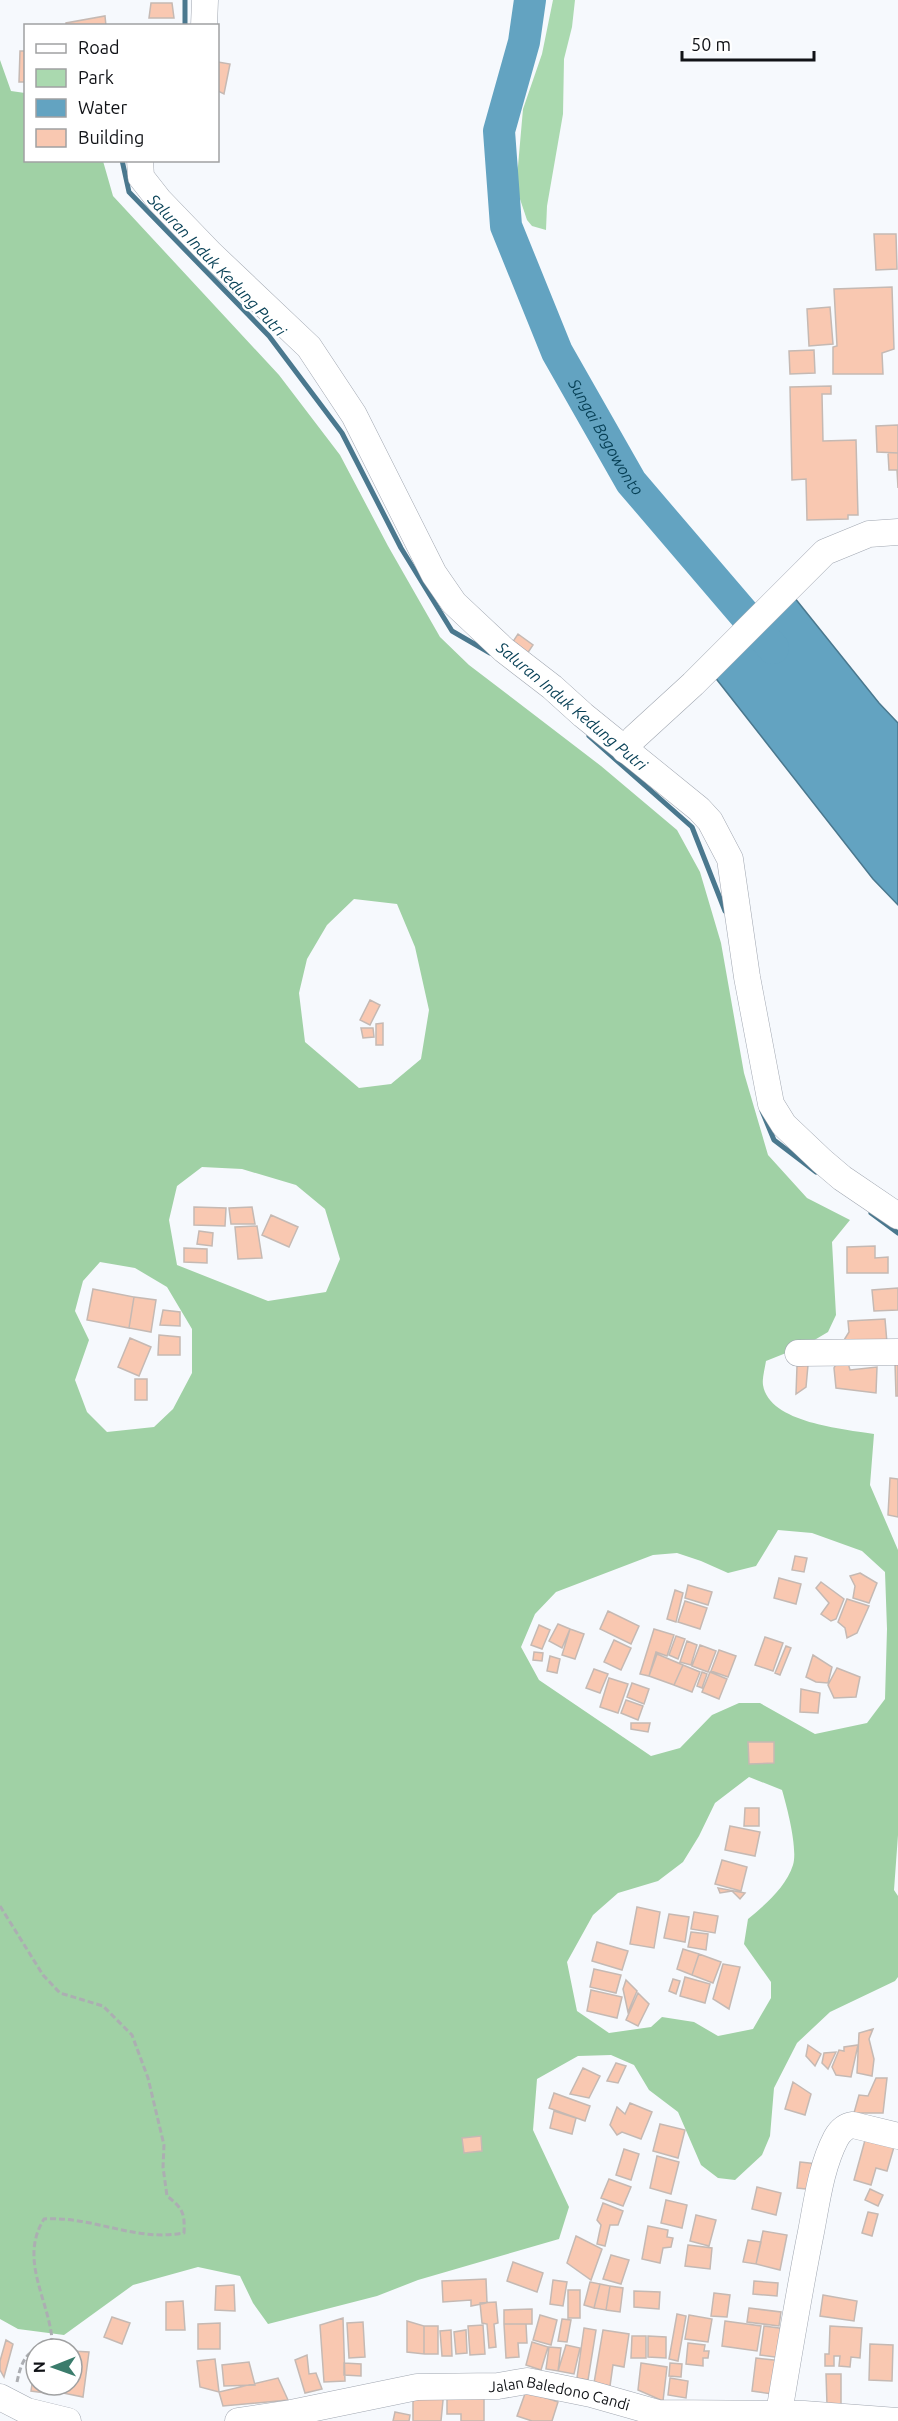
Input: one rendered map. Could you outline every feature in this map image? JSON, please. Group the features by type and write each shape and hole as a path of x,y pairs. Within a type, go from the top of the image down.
{"street":[{"path":"204,24 205,0"},
{"path":"140,162 141,177 159,200 211,254 309,347 354,415 434,574 454,603 504,650 699,809 710,821 730,859 767,1090 777,1114 784,1125 828,1167 898,1216"},
{"path":"625,750 649,723 693,684 825,552 869,534 898,532"},
{"path":"798,1353 898,1352"},
{"path":"779,2413 798,2297 826,2162 836,2139 846,2126 853,2125 898,2136"},
{"name":"Jalan Baledono Candi","path":"238,2421 291,2414 326,2413 417,2386 498,2386 527,2381 591,2394 658,2413 779,2413 898,2421"},
{"path":"7,2401 27,2411 68,2421"}],"path":[{"path":"0,1906 44,1975 60,1993 103,2006 132,2035 148,2078 162,2136 167,2196 177,2204 185,2216 184,2233 154,2236 138,2235 77,2219 44,2219 35,2237 33,2256 41,2300 51,2327 52,2337"},
{"path":"7,2401 24,2359"}],"green space":[{"path":"553,0 575,0 572,27 564,59 563,114 547,206 546,230 532,226 527,220 514,181 518,166 523,109 542,54"},
{"path":"0,60 11,91 24,93 24,162 103,162 113,196 279,375 340,455 440,637 469,665 601,766 677,830 700,872 721,943 744,1073 768,1155 807,1198 850,1220 832,1242 836,1315 828,1332 806,1345 766,1361 763,1385 768,1398 793,1416 827,1426 874,1434 870,1485 898,1550 898,1835 894,1890 898,1896 898,1977 895,1981 830,2012 797,2043 774,2088 770,2136 762,2155 735,2180 718,2178 701,2165 678,2112 649,2090 634,2065 611,2055 578,2056 537,2079 533,2130 569,2207 559,2239 418,2280 377,2296 268,2324 253,2303 240,2276 198,2267 133,2285 64,2335 18,2329 0,2319","holes":["354,899 397,904 415,947 429,1010 421,1059 391,1084 359,1088 305,1042 299,993 307,959 327,925","202,1167 242,1169 296,1185 325,1209 340,1259 326,1292 268,1301 177,1265 169,1220 177,1186","100,1262 135,1268 167,1287 192,1329 192,1373 173,1409 154,1427 107,1432 87,1412 75,1380 89,1340 75,1311 83,1281","778,1530 812,1533 862,1551 885,1572 887,1629 885,1699 867,1723 815,1734 760,1703 739,1703 712,1715 680,1748 651,1756 539,1680 521,1647 535,1614 556,1592 653,1555 677,1553 728,1573 756,1566","749,1777 782,1790 793,1839 793,1865 780,1888 748,1919 744,1944 771,1982 771,1998 753,2029 718,2036 694,2022 662,2017 651,2027 609,2033 577,2011 567,1962 593,1915 618,1893 658,1881 683,1862 715,1803"]}],"water":[{"path":"794,597 879,703 898,723 898,905 873,879 714,676"}],"building":[{"path":"151,3 172,3 174,18 149,18"},
{"path":"105,16 106,24 66,24"},
{"path":"20,51 24,51 24,82 19,82"},
{"path":"219,62 230,64 224,94 219,92"},
{"path":"874,234 896,234 897,269 876,270"},
{"path":"892,287 894,349 882,353 883,374 833,374 833,347 837,346 834,289"},
{"path":"830,307 833,344 809,346 807,309"},
{"path":"814,350 815,373 790,374 789,351"},
{"path":"831,386 831,394 822,394 823,441 856,440 858,515 848,515 848,519 807,520 806,479 792,480 790,387"},
{"path":"898,425 898,453 877,452 876,426"},
{"path":"888,453 898,453 898,488 897,470 889,470"},
{"path":"518,634 533,645 527,654 512,643"},
{"path":"370,1000 380,1005 370,1025 360,1020"},
{"path":"383,1023 383,1045 376,1045 376,1024"},
{"path":"361,1028 373,1028 374,1037 363,1038"},
{"path":"194,1207 226,1208 225,1226 194,1225"},
{"path":"252,1207 255,1224 231,1224 229,1208"},
{"path":"271,1215 298,1227 289,1247 262,1235"},
{"path":"257,1226 262,1258 238,1259 235,1227"},
{"path":"199,1231 213,1233 212,1246 197,1244"},
{"path":"875,1246 875,1258 888,1257 888,1273 847,1273 847,1247"},
{"path":"184,1248 207,1249 207,1263 184,1262"},
{"path":"898,1288 898,1310 874,1311 872,1290"},
{"path":"93,1289 134,1297 129,1328 87,1320"},
{"path":"134,1297 156,1300 151,1332 129,1328"},
{"path":"163,1310 180,1312 180,1326 160,1325"},
{"path":"885,1319 887,1343 841,1345 849,1332 848,1321"},
{"path":"159,1335 180,1337 180,1355 158,1355"},
{"path":"130,1338 151,1347 139,1376 118,1367"},
{"path":"839,1359 847,1359 850,1370 877,1367 876,1393 836,1388 834,1368"},
{"path":"895,1363 898,1363 898,1396 896,1396"},
{"path":"808,1365 806,1387 796,1394 797,1366"},
{"path":"135,1379 147,1379 147,1400 135,1400"},
{"path":"890,1478 898,1479 898,1517 888,1515"},
{"path":"795,1556 807,1558 804,1572 792,1570"},
{"path":"860,1573 877,1583 869,1603 853,1598 855,1586 850,1576"},
{"path":"779,1578 801,1584 796,1604 774,1598"},
{"path":"821,1582 844,1599 836,1619 831,1621 821,1614 829,1603 816,1588"},
{"path":"688,1585 712,1592 708,1605 685,1598"},
{"path":"675,1590 683,1593 676,1622 667,1619"},
{"path":"847,1599 869,1606 857,1633 847,1638 845,1628 838,1622"},
{"path":"685,1601 707,1608 700,1629 678,1622"},
{"path":"608,1611 639,1626 631,1644 600,1629"},
{"path":"558,1624 570,1629 562,1648 549,1641"},
{"path":"539,1625 550,1630 542,1649 531,1645"},
{"path":"570,1629 584,1634 575,1659 562,1655"},
{"path":"654,1629 674,1635 667,1656 656,1652 649,1676 640,1674"},
{"path":"676,1636 685,1639 678,1659 669,1655"},
{"path":"765,1637 783,1643 773,1671 755,1665"},
{"path":"614,1640 631,1648 621,1670 604,1662"},
{"path":"687,1641 697,1645 691,1665 680,1662"},
{"path":"700,1645 716,1651 708,1672 692,1666"},
{"path":"786,1646 791,1648 780,1675 775,1673"},
{"path":"719,1650 736,1656 728,1677 711,1671"},
{"path":"534,1652 543,1653 542,1661 533,1660"},
{"path":"657,1654 683,1665 674,1685 649,1676"},
{"path":"813,1655 832,1667 828,1683 816,1682 806,1677"},
{"path":"550,1656 560,1659 557,1673 547,1671"},
{"path":"683,1665 700,1672 692,1692 674,1685"},
{"path":"837,1668 860,1677 856,1697 834,1698 828,1685"},
{"path":"594,1669 608,1674 600,1693 586,1688"},
{"path":"702,1672 707,1674 702,1688 697,1686"},
{"path":"710,1672 727,1679 719,1699 702,1692"},
{"path":"609,1678 628,1684 618,1713 600,1707"},
{"path":"632,1683 649,1689 644,1704 627,1697"},
{"path":"801,1689 820,1693 818,1713 800,1712"},
{"path":"626,1700 643,1706 638,1720 621,1713"},
{"path":"631,1723 650,1723 648,1732 631,1729"},
{"path":"748,1742 774,1742 774,1763 749,1764"},
{"path":"745,1808 759,1808 759,1826 744,1826"},
{"path":"730,1826 760,1832 755,1856 725,1850"},
{"path":"722,1860 747,1867 741,1891 715,1884"},
{"path":"718,1888 745,1893 740,1899 732,1891 720,1893"},
{"path":"637,1907 660,1912 654,1948 630,1944"},
{"path":"694,1912 718,1916 715,1933 691,1929"},
{"path":"669,1914 689,1917 685,1942 664,1938"},
{"path":"691,1932 708,1934 706,1950 688,1947"},
{"path":"597,1942 628,1951 622,1970 592,1961"},
{"path":"683,1949 699,1954 692,1975 677,1969"},
{"path":"699,1954 721,1962 713,1983 692,1975"},
{"path":"723,1964 740,1967 729,2009 713,1999"},
{"path":"594,1969 621,1975 616,1993 590,1987"},
{"path":"685,1977 710,1984 705,2003 680,1996"},
{"path":"673,1979 680,1981 676,1994 669,1991"},
{"path":"626,1980 637,1991 628,2012 623,1989"},
{"path":"591,1990 622,1997 617,2018 587,2011"},
{"path":"638,1993 649,2004 638,2026 626,2020"},
{"path":"873,2029 869,2039 874,2059 872,2076 857,2073 859,2033"},
{"path":"808,2045 821,2054 815,2066 806,2056"},
{"path":"858,2045 851,2077 836,2075 832,2067 839,2050 844,2051 844,2047"},
{"path":"836,2052 828,2069 822,2063 824,2053"},
{"path":"616,2063 626,2066 618,2083 607,2081"},
{"path":"583,2068 600,2076 589,2098 570,2094"},
{"path":"876,2078 887,2078 883,2113 854,2113 859,2095 868,2096"},
{"path":"793,2082 811,2094 805,2115 785,2109"},
{"path":"554,2093 590,2106 585,2121 549,2108"},
{"path":"630,2103 652,2112 641,2139 622,2132 617,2135 610,2125 617,2107 625,2114"},
{"path":"554,2111 576,2118 572,2134 550,2128"},
{"path":"660,2124 685,2130 678,2158 653,2151"},
{"path":"867,2133 896,2140 887,2171 876,2168 871,2185 854,2180"},
{"path":"481,2136 482,2151 464,2153 462,2138"},
{"path":"624,2149 639,2154 631,2180 616,2175"},
{"path":"657,2156 679,2162 671,2194 650,2188"},
{"path":"800,2162 818,2164 815,2190 797,2188"},
{"path":"609,2179 631,2187 623,2206 601,2198"},
{"path":"757,2187 781,2193 776,2215 752,2209"},
{"path":"870,2189 883,2195 878,2206 865,2200"},
{"path":"666,2200 687,2205 682,2228 661,2223"},
{"path":"603,2203 623,2211 618,2225 610,2225 605,2246 597,2244 601,2225 597,2220"},
{"path":"868,2212 878,2214 872,2236 862,2233"},
{"path":"696,2215 716,2220 709,2246 690,2241"},
{"path":"648,2226 668,2230 667,2237 673,2238 671,2247 663,2248 660,2263 642,2259"},
{"path":"763,2231 787,2235 780,2270 756,2264"},
{"path":"576,2236 602,2249 591,2280 567,2263"},
{"path":"748,2240 761,2242 756,2264 743,2262"},
{"path":"688,2245 712,2248 710,2269 685,2266"},
{"path":"611,2255 629,2260 621,2284 603,2279"},
{"path":"513,2262 543,2273 537,2292 507,2281"},
{"path":"486,2279 487,2303 471,2306 471,2300 443,2302 442,2281"},
{"path":"553,2280 567,2282 563,2306 550,2304"},
{"path":"754,2281 778,2283 777,2296 753,2294"},
{"path":"590,2282 600,2284 594,2308 584,2305"},
{"path":"600,2284 610,2286 606,2310 594,2308"},
{"path":"234,2285 235,2311 215,2310 216,2286"},
{"path":"610,2286 623,2288 620,2312 606,2310"},
{"path":"568,2290 580,2290 580,2318 568,2318"},
{"path":"634,2291 660,2292 659,2309 634,2307"},
{"path":"714,2293 730,2295 727,2317 711,2316"},
{"path":"823,2295 857,2301 854,2321 820,2316"},
{"path":"183,2301 185,2330 166,2330 166,2302"},
{"path":"496,2302 498,2323 494,2324 496,2347 489,2348 487,2324 482,2323 480,2303"},
{"path":"749,2308 781,2312 779,2326 747,2322"},
{"path":"532,2309 532,2324 504,2324 504,2310"},
{"path":"677,2314 686,2316 678,2361 669,2359"},
{"path":"540,2315 557,2320 551,2345 533,2340"},
{"path":"689,2315 712,2319 708,2342 685,2339"},
{"path":"112,2317 130,2323 122,2344 104,2337"},
{"path":"343,2318 345,2381 324,2382 320,2325"},
{"path":"562,2319 571,2320 567,2342 558,2341"},
{"path":"407,2321 424,2326 424,2354 407,2352"},
{"path":"725,2321 761,2326 757,2351 722,2346"},
{"path":"363,2322 365,2357 349,2358 347,2323"},
{"path":"220,2323 220,2349 198,2349 198,2324"},
{"path":"504,2324 526,2324 527,2343 518,2343 519,2357 506,2358"},
{"path":"483,2325 485,2354 470,2355 468,2326"},
{"path":"424,2326 438,2326 438,2354 424,2354"},
{"path":"764,2326 786,2329 782,2358 760,2355"},
{"path":"830,2326 862,2328 860,2358 851,2357 850,2367 839,2366 840,2356 834,2356 834,2366 825,2366 825,2354 829,2354"},
{"path":"584,2328 596,2330 588,2380 577,2378"},
{"path":"451,2330 452,2356 442,2356 440,2331"},
{"path":"466,2330 467,2353 456,2354 454,2332"},
{"path":"603,2330 629,2334 624,2367 613,2365 610,2386 594,2383"},
{"path":"632,2336 646,2336 646,2358 631,2358"},
{"path":"648,2336 666,2337 666,2358 648,2357"},
{"path":"6,2340 13,2344 4,2377 0,2370 0,2361"},
{"path":"532,2342 548,2347 541,2370 526,2365"},
{"path":"688,2343 705,2345 704,2351 709,2351 708,2358 703,2358 703,2366 686,2364"},
{"path":"870,2344 893,2345 892,2381 869,2380"},
{"path":"566,2345 580,2348 574,2374 558,2371"},
{"path":"549,2347 561,2348 558,2371 546,2369"},
{"path":"84,2352 89,2352 84,2390"},
{"path":"307,2355 309,2374 316,2373 322,2389 305,2393 295,2360"},
{"path":"756,2358 783,2361 779,2395 752,2391"},
{"path":"215,2359 219,2392 200,2387 197,2361"},
{"path":"249,2362 255,2385 224,2386 222,2365"},
{"path":"344,2363 361,2364 361,2376 344,2375"},
{"path":"641,2363 667,2367 663,2401 638,2390"},
{"path":"670,2363 682,2364 681,2377 669,2376"},
{"path":"826,2374 841,2374 841,2405 827,2405"},
{"path":"278,2378 288,2400 223,2406 219,2392"},
{"path":"670,2378 688,2381 686,2398 668,2395"},
{"path":"444,2390 441,2421 413,2421 413,2397"},
{"path":"526,2391 558,2402 552,2421 532,2421 517,2416"},
{"path":"484,2393 484,2421 461,2421 461,2414 447,2414 447,2394"},
{"path":"395,2412 410,2415 409,2421 393,2421"}],"waterway":[{"name":"Saluran Induk Kedung Putri","path":"185,0 185,24"},
{"name":"Sungai Bogowonto","path":"530,0 524,42 499,131 506,226 557,352 631,482 773,648"},
{"name":"Saluran Induk Kedung Putri","path":"122,162 129,192 269,336 342,433 401,548 452,631 490,653"},
{"name":"Saluran Induk Kedung Putri","path":"589,736 692,827 725,911"},
{"name":"Saluran Induk Kedung Putri","path":"762,1111 774,1140 816,1172"},
{"name":"Saluran Induk Kedung Putri","path":"871,1213 898,1233"}]}
